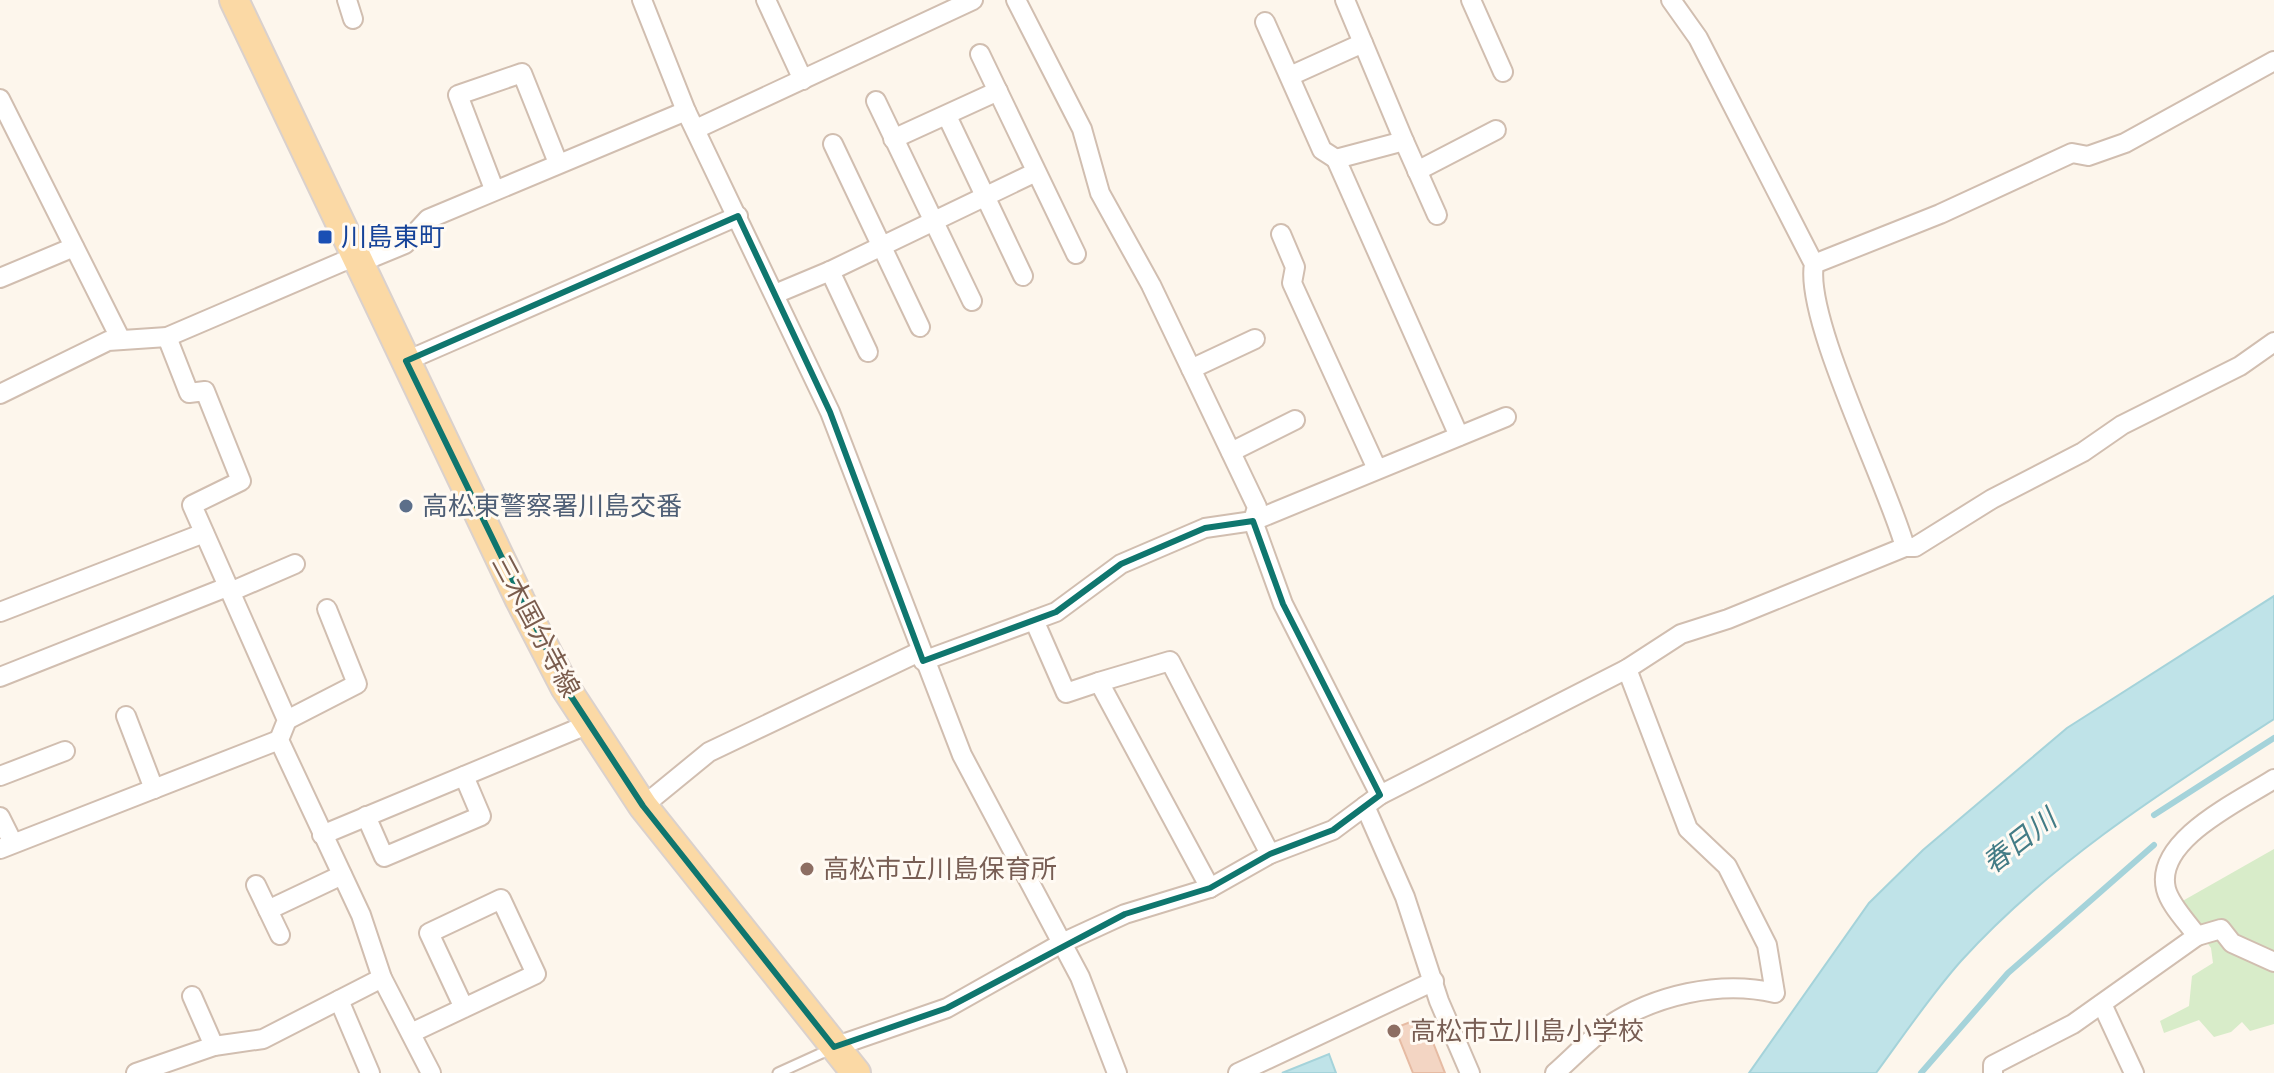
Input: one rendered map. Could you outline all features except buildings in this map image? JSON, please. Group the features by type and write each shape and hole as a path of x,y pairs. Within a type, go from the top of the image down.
{"main road":[{"name":"三木国分寺線","path":"234,0 520,600 565,687 643,806 856,1073"}],"street":[{"path":"347,0 353,19"},
{"path":"642,0 686,111 830,412 921,656 962,755 1080,977 1117,1073"},
{"path":"766,0 803,80"},
{"path":"696,129 973,0"},
{"path":"1016,0 1082,129 1100,193 1151,285 1257,507 1253,521 1283,604 1372,801 1434,981 1470,1073"},
{"path":"1345,0 1437,215"},
{"path":"1471,0 1503,72"},
{"path":"1671,0 1698,38 1814,264 1811,280 1833,355 1895,511 1905,547"},
{"path":"1265,22 1322,150 1336,159 1459,436"},
{"path":"1290,76 1363,43"},
{"path":"980,54 1076,254"},
{"path":"1814,264 1940,214 2072,153 2088,156 2125,143 2179,110 2274,61"},
{"path":"494,189 458,95 522,73 558,163"},
{"path":"893,139 998,91"},
{"path":"0,99 121,340"},
{"path":"876,101 972,301"},
{"path":"0,394 108,341 167,337 405,244 428,219 686,111"},
{"path":"947,116 1023,276"},
{"path":"1417,171 1496,130"},
{"path":"1336,159 1404,141"},
{"path":"833,144 920,327"},
{"path":"775,294 830,271 1036,172"},
{"path":"406,361 738,216"},
{"path":"1281,234 1295,267 1292,283 1377,469"},
{"path":"0,278 74,247"},
{"path":"830,271 868,352"},
{"path":"167,337 189,393 205,391 241,481 192,505 287,720"},
{"path":"1191,369 1255,339"},
{"path":"834,1047 947,1008 1062,943 1125,914 1210,888 1270,854 1333,830 1372,801 1627,669 1681,634 1728,619 1905,547 1915,547 1992,499 2083,452 2133,419 2240,366 2274,342"},
{"path":"643,806 709,752 921,656 1056,612 1121,564 1205,528 1253,521 1506,417"},
{"path":"1231,452 1295,420"},
{"path":"0,612 204,533"},
{"path":"0,677 295,564"},
{"path":"327,609 357,684 287,720 279,740 361,915 382,978 431,1073"},
{"path":"1034,620 1066,693 1170,661 1270,854"},
{"path":"1555,1073 1605,1028 1631,1012 1705,990 1742,987 1775,993 1767,945 1727,866 1688,829 1627,669"},
{"path":"1099,682 1210,888"},
{"path":"126,716 154,789"},
{"path":"322,835 589,724"},
{"path":"0,817 6,846 279,740"},
{"path":"0,776 65,751"},
{"path":"366,816 384,857 481,816 464,776"},
{"path":"2197,936 2166,892 2167,860 2182,839 2274,779"},
{"path":"268,910 342,875"},
{"path":"256,885 280,935"},
{"path":"411,1033 464,1008 536,974 501,899 429,933 464,1008"},
{"path":"1993,1073 1993,1065 2073,1024 2197,936 2221,929 2232,943 2274,962"},
{"path":"136,1073 214,1046 263,1039 382,978"},
{"path":"1238,1073 1434,981"},
{"path":"192,996 214,1046"},
{"path":"339,1000 370,1073"},
{"path":"2102,1004 2134,1073"}],"lane":[{"path":"778,1073 834,1047"}],"highlighted area":[{"path":"738,216 830,412 923,661 1056,612 1121,564 1205,528 1253,521 1283,604 1380,795 1333,830 1270,854 1210,888 1125,914 947,1008 834,1047 643,806 565,687 406,361"}],"green space":[{"path":"2274,849 2274,1024 2250,1031 2242,1022 2231,1032 2214,1037 2199,1020 2164,1033 2160,1021 2189,1006 2192,976 2213,963 2211,948 2179,903"}],"water":[{"name":"春日川","path":"2274,596 2274,719 2150,801 2032,892 1961,961 1876,1073 1749,1073 1869,903 1923,850 2067,728"},
{"path":"1329,1054 1336,1073 1282,1073"}],"waterway":[{"path":"2154,815 2274,738"},
{"path":"1921,1073 2008,973 2154,845"}],"place":[{"name":"川島東町","path":"325,237"},
{"name":"高松東警察署川島交番","path":"406,506"},
{"name":"高松市立川島保育所","path":"807,869"},
{"name":"高松市立川島小学校","path":"1394,1031"}]}
